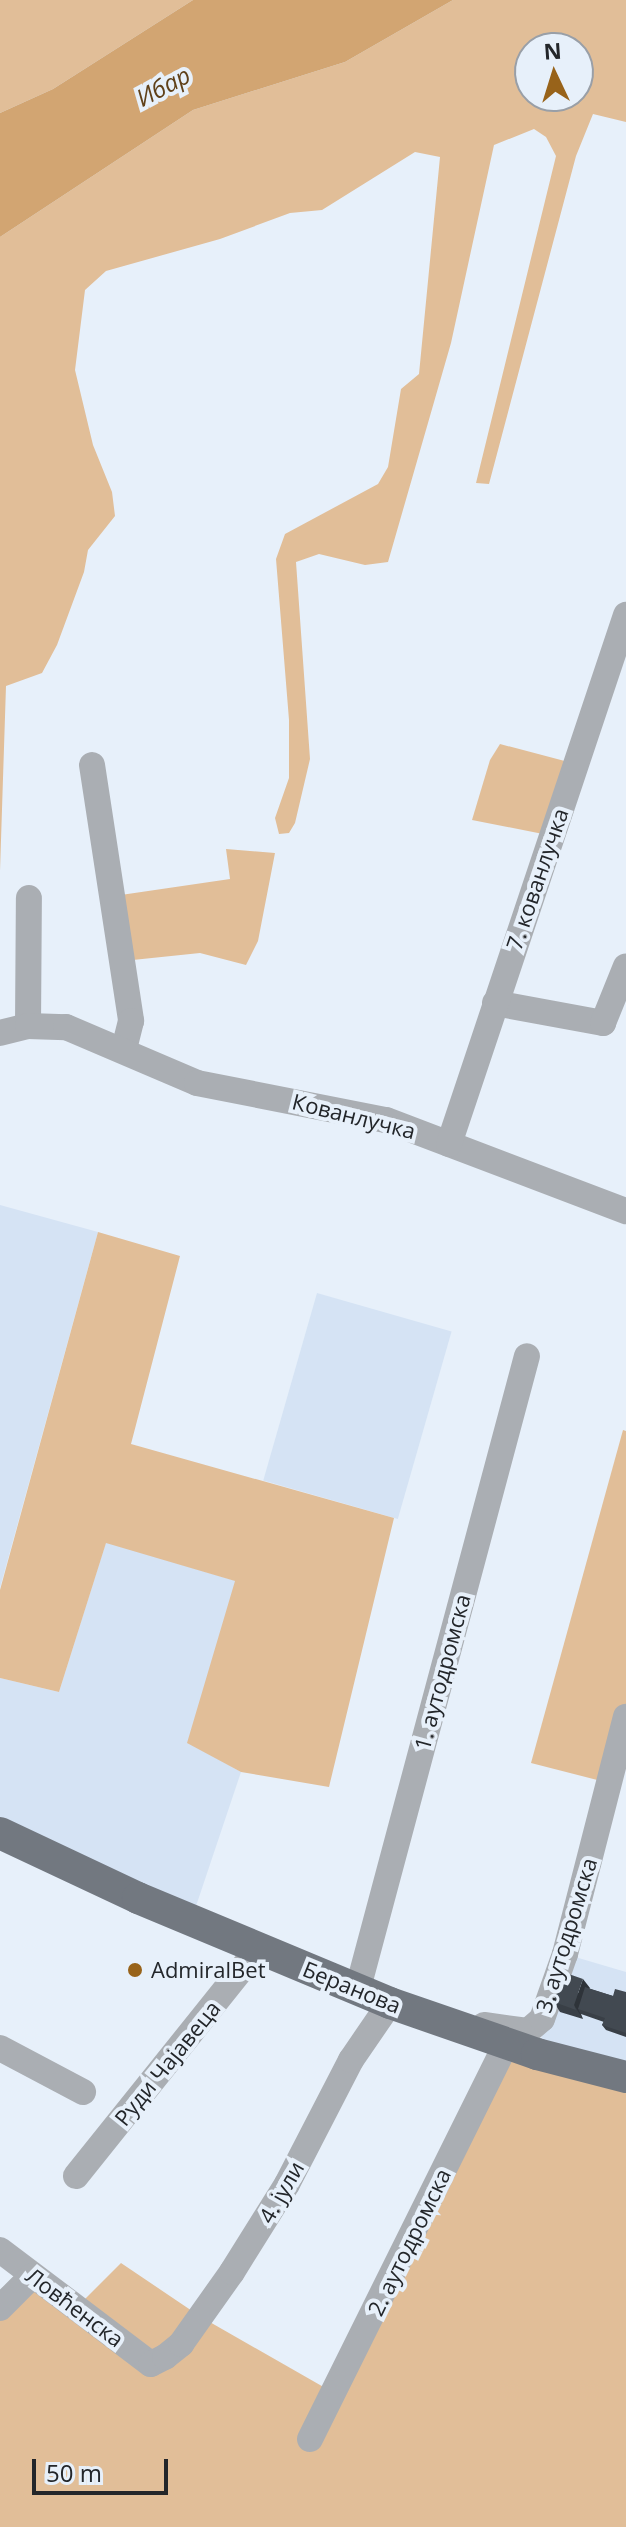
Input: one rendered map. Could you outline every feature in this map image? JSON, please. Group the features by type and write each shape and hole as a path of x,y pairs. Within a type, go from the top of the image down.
{"main road":[{"name":"Беранова","path":"0,1833 138,1898 400,2006 506,2044 626,2077"}],"street":[{"name":"7. кованлучка","path":"449,1144 626,615"},
{"path":"92,765 131,1021 124,1050"},
{"path":"28,1026 29,898"},
{"path":"495,1003 603,1023 626,966"},
{"name":"Кованлучка","path":"0,1033 28,1026 66,1027 197,1083 386,1120 626,1211"},
{"name":"1. аутодромска","path":"358,1988 527,1356"},
{"name":"3. аутодромска","path":"400,2006 528,2031 542,2019 565,1954 626,1717"},
{"name":"Руди Чајавеца","path":"76,2176 258,1949"},
{"name":"4. јули","path":"151,2364 181,2344 232,2272 287,2184 351,2060 400,2006"},
{"name":"2. аутодромска","path":"310,2439 506,2044"},
{"path":"0,2048 83,2092"},
{"name":"Ловћенска","path":"0,2250 151,2364"},
{"path":"0,2308 32,2276"}],"shaded area":[{"path":"0,0 193,0 53,89 0,113"},
{"path":"453,0 626,0 626,122 593,114 576,156 489,484 476,483 556,156 546,137 534,129 494,145 451,343 388,562 365,565 319,554 296,562 310,759 295,823 289,833 279,834 275,818 289,778 289,720 276,559 285,534 378,484 388,467 401,389 419,374 440,157 415,152 322,210 290,213 220,239 106,271 85,290 75,370 93,445 112,492 115,516 88,550 84,572 57,645 42,673 6,686 0,871 0,237 193,110 345,62"},
{"path":"500,744 576,764 553,836 472,820 490,760"},
{"path":"226,849 275,853 258,941 246,965 200,953 123,961 114,896 230,879"},
{"path":"0,1205 98,1232 0,1588"},
{"path":"98,1232 180,1256 131,1444 394,1518 329,1787 241,1772 187,1743 235,1581 106,1543 59,1692 0,1678 0,1590"},
{"path":"317,1293 452,1332 398,1519 263,1480"},
{"path":"623,1430 626,1431 626,1717 609,1783 531,1763"},
{"path":"106,1542 236,1581 188,1742 241,1772 191,1921 0,1833 0,1678 59,1692"},
{"path":"565,1954 626,1972 626,2077 537,2054"},
{"path":"506,2044 626,2077 626,2527 0,2527 0,2308 32,2276 75,2309 121,2263 201,2317 334,2393"}],"water":[{"name":"Ибар","path":"193,0 453,0 345,62 193,110 0,237 0,113 53,89"}],"building":[{"path":"563,1972 583,1979 574,2005 576,2010 554,2002"},
{"path":"585,1987 613,1996 615,1989 626,1992 626,2033 602,2025 605,2018 578,2009"}],"place":[{"name":"AdmiralBet","path":"135,1970"}]}
